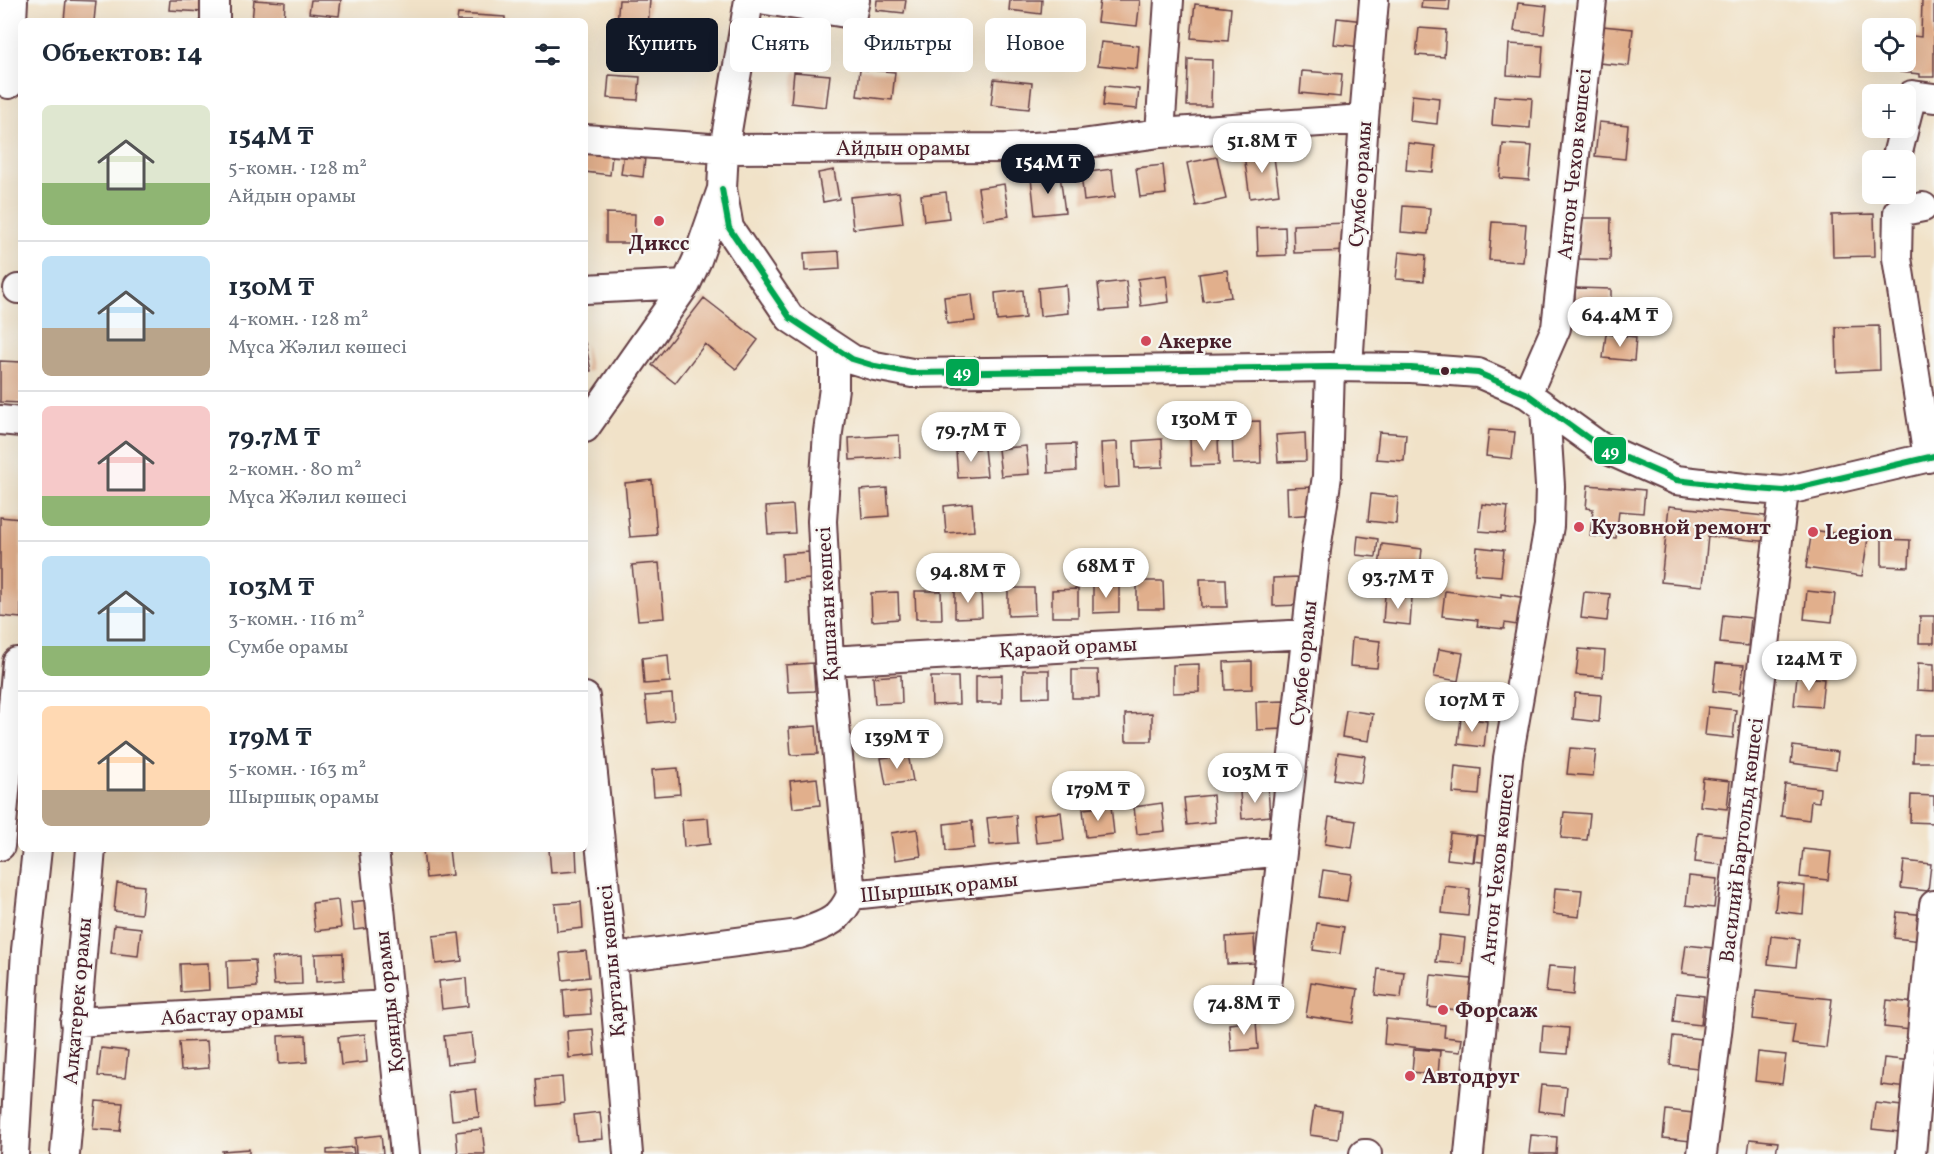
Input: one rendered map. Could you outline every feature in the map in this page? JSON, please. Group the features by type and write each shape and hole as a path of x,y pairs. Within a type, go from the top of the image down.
{"street":[{"path":"9,84 13,0"},
{"path":"215,0 215,18"},
{"path":"749,0 724,150 722,189 729,228 790,318 852,359 912,373 1339,367 1411,368 1478,373 1536,401 1599,446 1676,480 1784,491 1931,457 1897,258 1898,212 1923,207"},
{"path":"766,0 852,14 855,0"},
{"path":"1160,133 1169,0"},
{"name":"Сумбе орамы","path":"1266,995 1316,550 1328,476 1374,0"},
{"name":"Антон Чехов көшесі","path":"1469,1154 1508,758 1549,526 1550,486 1536,401 1556,328 1592,0"},
{"path":"1916,96 1934,98"},
{"name":"Айдын орамы","path":"588,139 724,150 1008,148 1074,145 1160,133 1364,119"},
{"path":"588,424 686,284 722,189"},
{"path":"588,289 686,284"},
{"name":"Қашаған көшесі","path":"834,349 834,388 828,432 822,521 830,660 851,895"},
{"path":"0,420 18,422"},
{"name":"Василий Бартольд көшесі","path":"1702,1154 1784,491"},
{"name":"Қараой орамы","path":"830,660 1307,634"},
{"path":"0,846 17,662"},
{"name":"Қарталы көшесі","path":"588,726 612,958 628,1154"},
{"name":"Шыршық орамы","path":"612,958 799,934 829,923 845,909 851,895 1282,851"},
{"path":"14,1154 26,950 37,852"},
{"name":"Алқатерек орамы","path":"65,1154 90,852"},
{"name":"Қоянды орамы","path":"374,852 388,1005 405,1154"},
{"path":"1911,1154 1934,906"},
{"name":"Абастау орамы","path":"75,1022 388,1005"}],"building":[{"path":"66,0 96,1 94,18 64,18"},
{"path":"170,0 205,0 204,12 169,10"},
{"path":"254,0 285,2 284,18 252,18"},
{"path":"311,0 341,0 339,16 309,13"},
{"path":"619,0 650,0 649,18 618,18"},
{"path":"877,0 906,0 904,13 876,10"},
{"path":"1010,0 1042,0 1041,14 1009,10"},
{"path":"1100,0 1140,0 1137,26 1097,22"},
{"path":"1422,0 1450,0 1449,10 1421,8"},
{"path":"1922,0 1934,0 1934,77 1920,77 1920,74 1900,72 1916,72 1916,36 1921,37"},
{"path":"1518,3 1547,6 1544,34 1514,31"},
{"path":"1195,4 1231,8 1228,41 1191,38"},
{"path":"458,14 505,17 505,18 457,18"},
{"path":"1337,18 1364,21 1362,47 1334,44"},
{"path":"1602,26 1633,29 1629,66 1599,63"},
{"path":"1419,28 1446,30 1444,57 1416,55"},
{"path":"1101,42 1139,46 1137,69 1098,65"},
{"path":"1509,44 1543,46 1541,77 1507,75"},
{"path":"1188,59 1212,60 1211,106 1187,106"},
{"path":"1302,71 1342,74 1340,97 1300,93"},
{"path":"794,72 830,75 826,107 791,103"},
{"path":"860,72 895,72 892,100 857,96"},
{"path":"609,75 640,77 638,100 607,98"},
{"path":"994,79 1032,83 1029,109 991,105"},
{"path":"1105,86 1139,89 1137,109 1103,106"},
{"path":"1412,95 1439,98 1437,124 1410,121"},
{"path":"1494,96 1532,98 1530,128 1492,125"},
{"path":"1599,122 1628,125 1625,159 1595,156"},
{"path":"1408,143 1435,146 1433,172 1406,170"},
{"path":"588,144 613,147 610,175 588,172"},
{"path":"1503,144 1532,146 1529,180 1500,178"},
{"path":"625,146 646,148 643,177 621,174"},
{"path":"1273,150 1279,194 1250,198 1244,155"},
{"path":"1217,157 1226,199 1196,206 1187,163"},
{"path":"1163,165 1166,194 1140,197 1136,168"},
{"path":"1112,169 1115,197 1084,201 1081,173"},
{"path":"834,170 839,199 823,202 818,173"},
{"path":"1060,175 1065,212 1035,215 1031,178"},
{"path":"1004,184 1009,216 983,220 978,188"},
{"path":"899,192 903,223 853,229 850,197"},
{"path":"946,192 949,218 924,221 921,195"},
{"path":"1403,206 1430,208 1428,234 1401,232"},
{"path":"606,213 635,214 634,243 606,243"},
{"path":"1874,214 1875,256 1833,257 1832,215"},
{"path":"1580,218 1611,218 1610,260 1579,259"},
{"path":"1492,222 1526,224 1523,262 1489,260"},
{"path":"1348,223 1349,251 1294,253 1293,225"},
{"path":"1285,227 1286,255 1258,256 1257,228"},
{"path":"839,251 840,269 805,271 804,253"},
{"path":"1399,252 1426,255 1424,281 1396,279"},
{"path":"1227,270 1231,297 1203,301 1199,274"},
{"path":"1166,275 1169,302 1141,306 1138,279"},
{"path":"1126,281 1129,309 1101,311 1098,284"},
{"path":"1066,285 1068,313 1040,316 1038,288"},
{"path":"1575,288 1611,289 1611,312 1575,311"},
{"path":"1023,290 1025,318 997,321 995,293"},
{"path":"972,294 975,321 947,324 944,297"},
{"path":"704,298 758,340 736,369 705,344 675,383 652,365"},
{"path":"1879,326 1880,370 1837,372 1836,327"},
{"path":"1606,334 1636,337 1634,361 1603,358"},
{"path":"0,361 18,362 18,403 0,402"},
{"path":"1260,421 1261,463 1233,464 1232,422"},
{"path":"1489,430 1515,432 1512,459 1486,456"},
{"path":"1379,432 1406,434 1404,461 1376,459"},
{"path":"1305,433 1306,461 1278,462 1276,435"},
{"path":"899,435 900,457 850,460 849,438"},
{"path":"1218,437 1219,465 1191,466 1190,438"},
{"path":"1162,439 1163,467 1135,468 1134,441"},
{"path":"1117,442 1119,487 1103,488 1101,443"},
{"path":"1075,444 1076,471 1048,473 1047,445"},
{"path":"1026,446 1029,474 1001,476 998,449"},
{"path":"984,448 987,476 958,478 956,451"},
{"path":"652,480 657,535 630,537 625,483"},
{"path":"1588,485 1645,490 1643,513 1619,511 1616,538 1590,536 1593,509 1586,508"},
{"path":"1315,487 1316,514 1288,516 1287,488"},
{"path":"887,488 889,516 862,518 860,490"},
{"path":"1371,494 1398,497 1396,524 1368,521"},
{"path":"972,503 974,531 946,533 944,506"},
{"path":"1482,504 1508,507 1505,533 1479,531"},
{"path":"793,505 795,533 768,534 766,507"},
{"path":"1669,506 1774,517 1772,542 1708,536 1703,586 1661,582"},
{"path":"0,517 18,519 18,618 0,616"},
{"path":"1812,530 1868,538 1862,576 1806,568"},
{"path":"1358,536 1378,539 1376,557 1356,555"},
{"path":"1882,539 1910,540 1909,567 1882,566"},
{"path":"1382,544 1422,549 1418,587 1377,582"},
{"path":"1477,547 1504,550 1501,576 1475,574"},
{"path":"809,552 810,579 783,581 782,554"},
{"path":"659,563 664,618 638,620 632,565"},
{"path":"1299,577 1300,605 1273,606 1273,578"},
{"path":"1200,579 1226,579 1227,607 1201,607"},
{"path":"1137,581 1163,581 1164,609 1137,609"},
{"path":"1119,584 1119,612 1093,613 1093,585"},
{"path":"1008,588 1034,588 1035,615 1008,616"},
{"path":"1078,589 1078,617 1052,617 1052,590"},
{"path":"955,590 981,590 982,617 955,618"},
{"path":"915,591 941,591 942,619 916,619"},
{"path":"1445,591 1501,598 1501,594 1526,598 1523,626 1505,623 1504,629 1477,626 1478,620 1442,616"},
{"path":"1807,591 1835,594 1832,622 1804,619"},
{"path":"898,592 899,619 872,621 871,593"},
{"path":"1584,592 1610,594 1607,621 1581,618"},
{"path":"1385,595 1412,598 1410,625 1383,622"},
{"path":"1723,615 1751,618 1748,646 1720,643"},
{"path":"1920,616 1934,616 1934,643 1919,643"},
{"path":"1352,638 1380,641 1377,668 1350,666"},
{"path":"1439,649 1463,653 1458,681 1434,677"},
{"path":"1579,649 1605,651 1603,677 1576,675"},
{"path":"668,655 670,682 644,684 642,658"},
{"path":"1252,661 1252,689 1225,690 1224,662"},
{"path":"813,663 815,691 788,692 786,665"},
{"path":"1716,663 1744,665 1740,694 1713,691"},
{"path":"1918,663 1934,664 1934,691 1917,690"},
{"path":"1199,664 1199,692 1173,693 1173,665"},
{"path":"1023,670 1049,670 1049,697 1023,698"},
{"path":"1072,670 1098,670 1099,698 1072,698"},
{"path":"901,675 902,703 875,704 873,677"},
{"path":"1002,675 1002,703 976,703 976,676"},
{"path":"1797,676 1824,679 1821,707 1794,705"},
{"path":"931,677 958,677 959,704 932,705"},
{"path":"1575,693 1601,695 1599,722 1573,719"},
{"path":"672,694 674,720 648,723 645,696"},
{"path":"1284,701 1285,729 1257,730 1256,702"},
{"path":"1708,707 1736,710 1733,738 1705,735"},
{"path":"1346,710 1373,714 1369,741 1342,737"},
{"path":"1152,713 1152,741 1126,741 1125,714"},
{"path":"1461,718 1487,721 1484,747 1458,744"},
{"path":"816,726 818,754 791,755 789,728"},
{"path":"1914,735 1934,735 1934,762 1913,762"},
{"path":"1793,746 1838,752 1836,769 1791,763"},
{"path":"1570,748 1596,750 1593,776 1567,774"},
{"path":"1338,752 1365,756 1361,783 1334,779"},
{"path":"908,754 913,781 886,785 881,758"},
{"path":"1455,766 1481,769 1479,795 1453,793"},
{"path":"678,768 680,794 654,796 652,770"},
{"path":"817,778 820,805 793,808 790,781"},
{"path":"1703,778 1730,781 1727,809 1700,806"},
{"path":"1785,784 1820,788 1819,802 1811,801 1809,820 1781,816"},
{"path":"1268,788 1270,816 1242,819 1240,792"},
{"path":"1213,795 1215,822 1187,825 1184,798"},
{"path":"1911,795 1934,796 1934,823 1910,822"},
{"path":"1162,803 1165,831 1137,834 1134,807"},
{"path":"1111,806 1114,834 1086,837 1083,809"},
{"path":"1061,812 1064,840 1036,843 1033,815"},
{"path":"1564,812 1590,814 1587,840 1561,838"},
{"path":"1016,815 1018,843 990,845 987,818"},
{"path":"1329,817 1356,821 1352,848 1325,844"},
{"path":"708,818 710,844 684,847 682,820"},
{"path":"972,821 974,848 946,851 944,824"},
{"path":"917,829 921,856 895,860 891,833"},
{"path":"1450,833 1476,836 1473,862 1447,859"},
{"path":"1698,833 1726,836 1723,865 1695,862"},
{"path":"1477,835 1491,837 1488,863 1474,861"},
{"path":"1803,849 1831,852 1828,880 1800,877"},
{"path":"423,852 449,852 452,875 426,878"},
{"path":"549,852 576,852 577,871 551,873"},
{"path":"1904,861 1931,864 1928,891 1901,888"},
{"path":"1323,870 1351,874 1347,901 1319,897"},
{"path":"1689,876 1717,879 1714,908 1686,905"},
{"path":"117,883 144,886 141,914 114,911"},
{"path":"1778,883 1805,886 1803,914 1775,911"},
{"path":"1445,886 1470,889 1468,916 1442,913"},
{"path":"1555,888 1582,890 1579,917 1553,914"},
{"path":"378,899 381,927 354,930 351,902"},
{"path":"338,900 341,928 315,931 312,903"},
{"path":"581,902 583,928 557,931 555,904"},
{"path":"1897,912 1925,915 1922,941 1894,938"},
{"path":"1317,923 1344,927 1340,954 1313,950"},
{"path":"114,925 141,928 138,956 111,953"},
{"path":"459,933 462,961 436,964 433,936"},
{"path":"1254,935 1255,963 1227,964 1226,937"},
{"path":"1439,935 1465,938 1462,964 1436,962"},
{"path":"1771,936 1799,939 1796,967 1768,964"},
{"path":"1686,945 1713,948 1710,976 1682,973"},
{"path":"586,951 589,977 563,980 560,953"},
{"path":"343,953 344,980 316,982 315,954"},
{"path":"301,956 302,984 274,985 272,958"},
{"path":"255,960 257,987 228,989 227,961"},
{"path":"208,963 209,990 181,992 180,964"},
{"path":"1549,966 1575,968 1573,995 1546,992"},
{"path":"1378,969 1404,972 1401,998 1375,995"},
{"path":"1431,975 1471,979 1468,1011 1428,1007"},
{"path":"466,978 468,1006 442,1009 439,981"},
{"path":"1311,982 1358,989 1353,1023 1306,1016"},
{"path":"589,987 591,1014 565,1016 563,990"},
{"path":"1756,991 1832,999 1826,1048 1792,1044 1795,1024 1753,1019"},
{"path":"1676,993 1704,996 1701,1025 1673,1022"},
{"path":"1887,1000 1915,1003 1911,1030 1884,1027"},
{"path":"1386,1019 1445,1025 1444,1037 1462,1039 1460,1052 1384,1044"},
{"path":"1256,1021 1258,1049 1231,1051 1229,1024"},
{"path":"1543,1026 1569,1028 1567,1054 1541,1052"},
{"path":"593,1029 595,1055 569,1058 567,1031"},
{"path":"471,1033 474,1061 447,1064 444,1036"},
{"path":"365,1034 367,1062 341,1065 338,1037"},
{"path":"306,1035 307,1062 279,1064 278,1036"},
{"path":"1673,1036 1701,1039 1698,1068 1670,1065"},
{"path":"207,1041 209,1068 181,1070 179,1042"},
{"path":"101,1048 128,1051 125,1078 98,1076"},
{"path":"1414,1049 1440,1051 1438,1075 1412,1072"},
{"path":"1758,1052 1786,1055 1782,1084 1755,1081"},
{"path":"1884,1058 1912,1061 1909,1088 1881,1085"},
{"path":"562,1077 564,1103 538,1106 536,1079"},
{"path":"1541,1085 1567,1087 1564,1114 1538,1111"},
{"path":"476,1089 479,1117 452,1120 449,1092"},
{"path":"96,1101 123,1103 120,1131 93,1129"},
{"path":"1875,1103 1902,1106 1899,1132 1872,1129"},
{"path":"1314,1107 1341,1111 1338,1139 1310,1135"},
{"path":"1666,1110 1693,1113 1691,1141 1663,1138"},
{"path":"600,1112 603,1139 577,1141 574,1115"},
{"path":"482,1129 485,1154 458,1154 456,1132"},
{"path":"381,1135 383,1154 356,1154 355,1138"},
{"path":"1531,1135 1557,1137 1556,1154 1529,1154"},
{"path":"1750,1139 1778,1142 1776,1154 1748,1154"},
{"path":"353,1147 354,1154 327,1154 327,1150"},
{"path":"249,1149 249,1154 223,1154 222,1151"}],"transit line":[{"name":"49","path":"722,189 729,228 790,318 852,359 875,366 912,373 1330,367 1411,368 1478,373 1527,394 1599,446 1676,480 1744,488 1784,491 1934,456"}],"place":[{"name":"Диксс","path":"659,221"},
{"name":"Акерке","path":"1146,341"},
{"name":"Кузовной ремонт","path":"1579,527"},
{"name":"Legion","path":"1813,532"},
{"name":"Форсаж","path":"1443,1010"},
{"name":"Автодруг","path":"1410,1076"}]}
